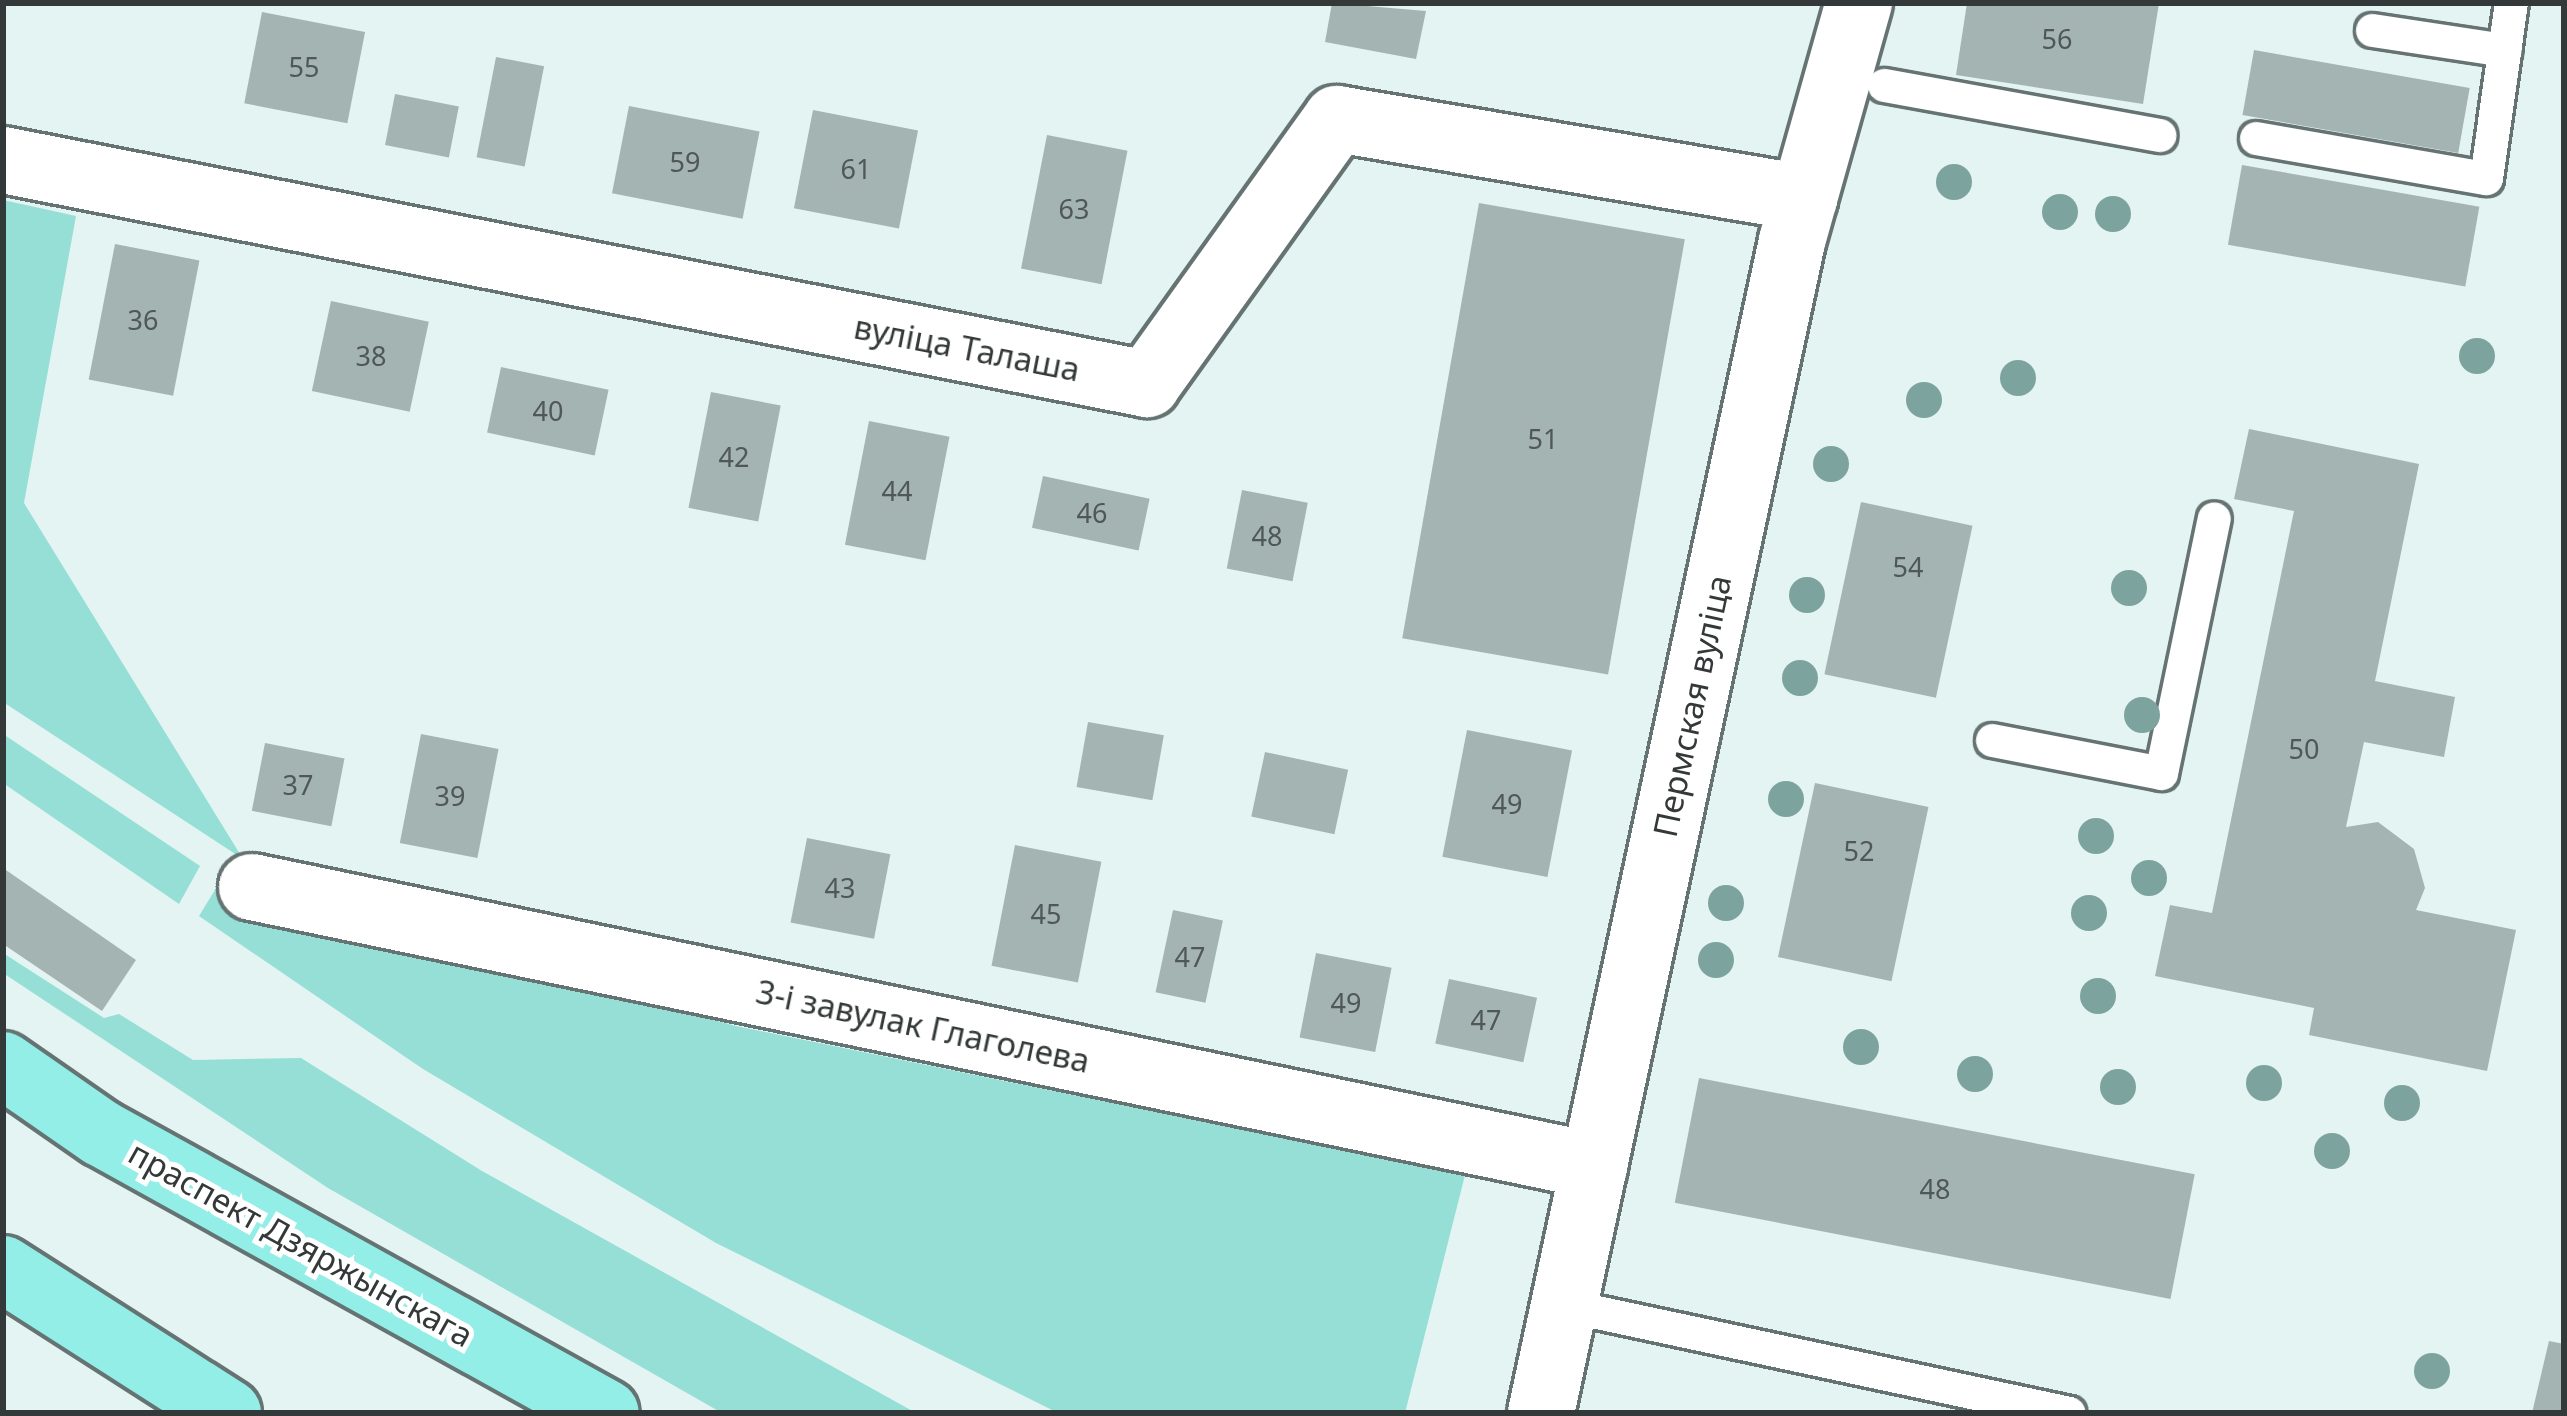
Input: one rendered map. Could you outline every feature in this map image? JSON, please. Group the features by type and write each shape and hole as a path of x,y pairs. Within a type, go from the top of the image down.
{"main road":[{"name":"праспект Дзяржынскага","path":"3,1065 101,1133 606,1413"},
{"path":"3,1269 228,1413"}],"street":[{"name":"Пермская вуліца","path":"1541,1413 1804,198 1858,3"},
{"name":"вуліца Талаша","path":"3,160 1147,383 1337,119 1804,198"},
{"name":"3-і завулак Глаголева","path":"252,887 1594,1166"}],"lane":[{"path":"2256,139 2486,178 2511,3"},
{"path":"2372,30 2504,50"},
{"path":"1883,85 2160,135"},
{"path":"1992,740 2162,772 2214,518"},
{"path":"1564,1304 2069,1413"}],"shaded area":[{"path":"3,200 76,216 24,503 243,859 3,702"},
{"path":"3,734 200,866 179,904 3,783"},
{"path":"218,885 736,1026 1465,1175 1405,1413 1058,1413 716,1243 423,1069 199,916"},
{"path":"3,953 104,1018 119,1014 193,1060 301,1058 482,1171 916,1413 722,1413 328,1188 3,973"}],"building":[{"path":"1332,3 1426,11 1416,59 1325,42"},
{"path":"1967,3 2159,3 2143,104 1956,75"},
{"path":"262,12 365,32 347,123 244,103"},
{"path":"2254,50 2470,88 2458,153 2243,115"},
{"path":"496,57 544,66 525,166 477,157"},
{"path":"395,94 459,106 449,157 385,145"},
{"path":"629,106 760,131 743,219 612,193"},
{"path":"813,110 918,130 899,229 794,208"},
{"path":"1047,135 1127,151 1102,284 1021,269"},
{"path":"2242,165 2479,207 2465,287 2228,245"},
{"path":"1479,203 1685,239 1608,675 1402,638"},
{"path":"115,244 199,260 173,396 89,379"},
{"path":"331,301 429,322 410,412 312,391"},
{"path":"501,367 609,390 595,455 487,433"},
{"path":"711,392 781,406 758,521 688,508"},
{"path":"869,421 949,437 925,560 845,545"},
{"path":"2249,429 2419,464 2375,681 2455,697 2444,757 2364,742 2346,827 2378,822 2414,849 2425,888 2416,910 2516,930 2487,1071 2309,1035 2314,1008 2155,976 2170,905 2212,913 2294,511 2234,499"},
{"path":"1043,476 1150,499 1139,551 1032,528"},
{"path":"1242,490 1308,503 1293,581 1227,569"},
{"path":"1861,502 1973,526 1936,698 1824,674"},
{"path":"1088,722 1164,735 1152,800 1077,787"},
{"path":"1467,730 1572,750 1547,877 1442,857"},
{"path":"421,734 499,749 477,858 400,843"},
{"path":"265,743 345,758 331,826 252,811"},
{"path":"1265,752 1348,770 1334,834 1251,817"},
{"path":"1815,783 1928,807 1891,981 1778,957"},
{"path":"807,838 890,854 874,939 791,922"},
{"path":"1015,845 1101,862 1078,983 992,966"},
{"path":"3,868 136,960 102,1011 3,944"},
{"path":"1173,910 1223,921 1205,1003 1156,992"},
{"path":"1316,953 1392,968 1375,1052 1300,1037"},
{"path":"1449,979 1537,998 1523,1062 1435,1044"},
{"path":"1699,1078 2195,1174 2170,1299 1675,1203"},
{"path":"2549,1341 2564,1344 2564,1413 2532,1413"}]}
